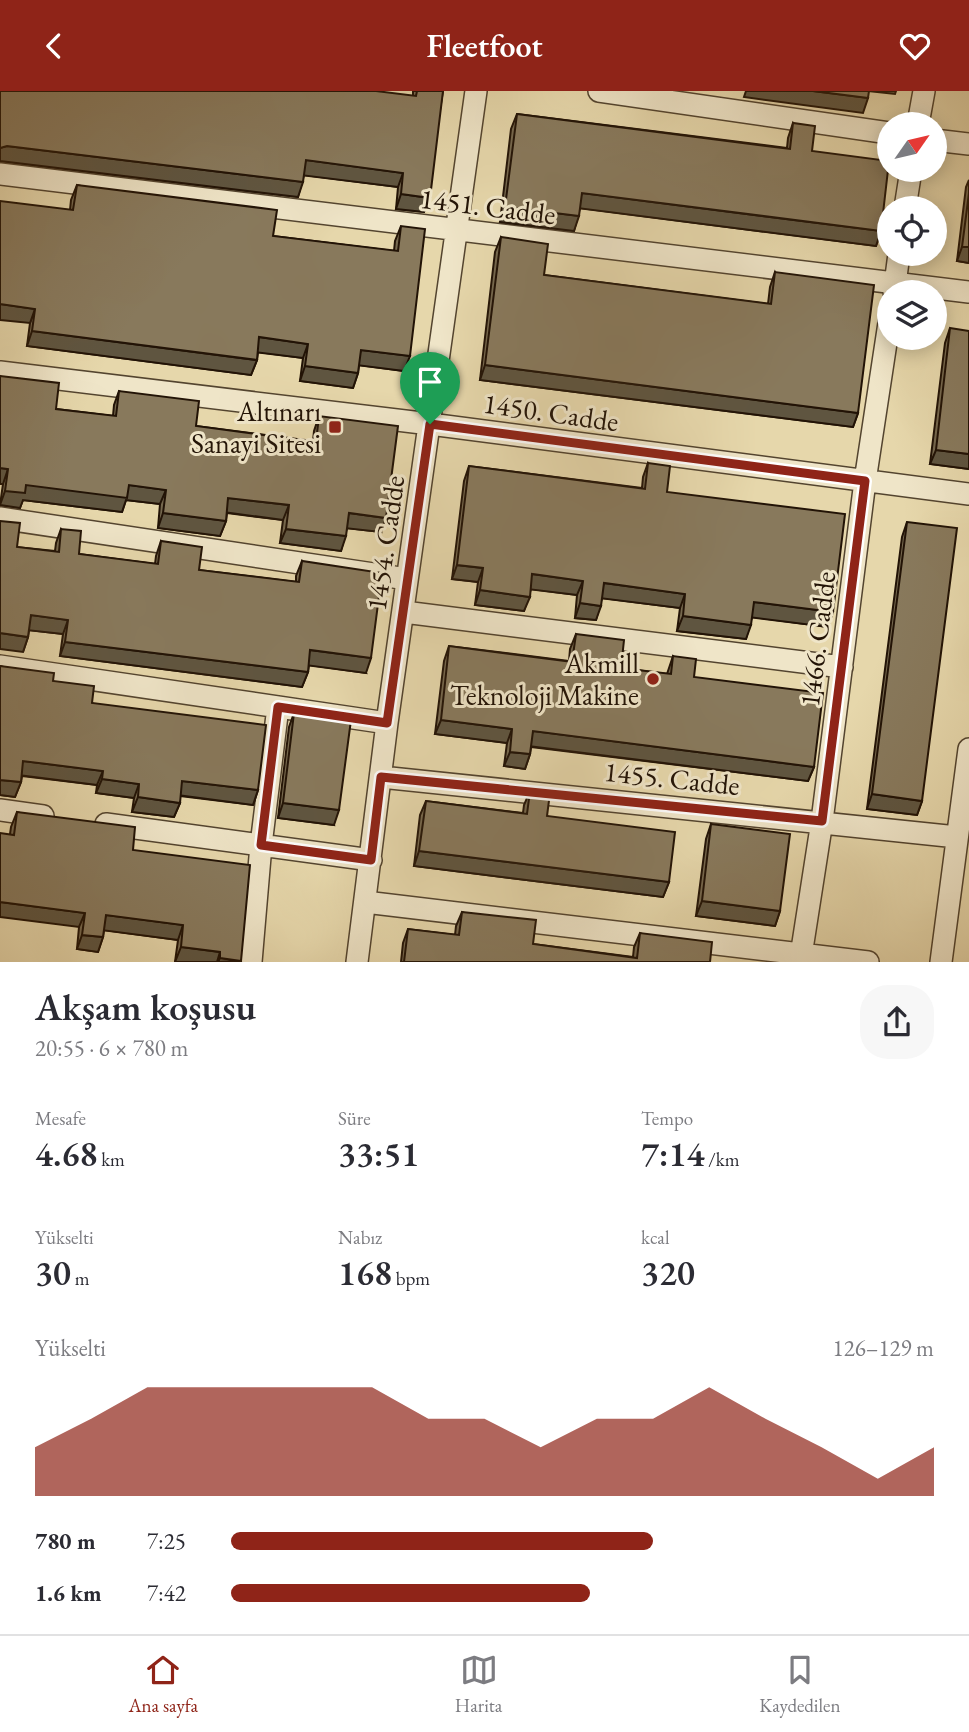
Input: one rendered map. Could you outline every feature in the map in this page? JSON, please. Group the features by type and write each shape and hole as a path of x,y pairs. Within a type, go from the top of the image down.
{"lane":[{"name":"1454. Cadde","path":"357,962 387,723 475,91"},
{"path":"599,91 877,131"},
{"path":"920,112 924,91"},
{"path":"947,141 969,144"},
{"name":"1451. Cadde","path":"0,174 877,285"},
{"name":"1451. Cadde","path":"947,291 969,292"},
{"name":"1466. Cadde","path":"800,959 822,821 865,481 885,350"},
{"name":"1450. Cadde","path":"0,372 430,424 969,494"},
{"path":"0,518 407,579"},
{"path":"404,613 842,667"},
{"path":"0,666 387,723"},
{"path":"251,962 261,845 278,707"},
{"path":"942,962 969,749"},
{"name":"1455. Cadde","path":"381,777 957,837"},
{"path":"0,810 371,860"},
{"path":"365,902 800,959 868,962"}],"building":[{"path":"0,91 376,91 416,96 417,91 443,91 430,198 401,194 403,173 306,160 303,182 7,146 0,148"},
{"path":"813,91 869,91 868,98"},
{"path":"517,114 790,149 793,123 815,126 812,151 877,159 877,182 887,182 885,196 877,196 877,230 582,193 579,216 505,207"},
{"path":"77,185 277,210 273,236 398,251 401,226 425,229 410,356 361,350 358,373 305,366 308,344 259,337 257,360 32,331 35,309 0,304 0,201 73,210"},
{"path":"969,193 969,247 962,247"},
{"path":"501,237 548,244 544,275 771,304 775,272 874,285 858,413 485,365"},
{"path":"950,328 969,331 969,454 936,450"},
{"path":"0,376 59,383 56,409 116,416 119,391 199,401 196,426 316,442 319,416 398,426 386,518 349,513 346,536 286,529 289,505 228,498 226,521 163,513 166,490 129,485 127,498 26,485 25,493 5,491 8,469 0,468"},
{"path":"648,463 670,466 667,492 845,514 833,612 754,602 751,625 683,616 685,594 604,583 601,606 580,603 583,581 532,574 530,597 480,590 483,568 457,565 469,466 645,489"},
{"path":"0,521 20,523 17,547 59,552 61,529 81,531 79,554 158,564 161,541 202,547 199,570 299,582 302,561 382,573 371,658 310,650 308,672 65,642 68,620 31,615 28,637 0,633"},
{"path":"907,522 957,528 922,801 872,794"},
{"path":"576,634 624,640 621,668 671,674 673,656 696,659 694,677 823,693 814,767 533,731 530,754 510,752 512,729 441,720 449,646 572,662"},
{"path":"0,666 54,673 53,681 94,686 92,703 266,725 258,790 182,781 180,803 138,797 139,784 102,779 103,771 23,761 21,782 0,780"},
{"path":"294,713 351,720 339,810 283,803"},
{"path":"530,791 550,793 547,816 675,832 669,882 419,851 426,801 527,814"},
{"path":"17,812 135,827 133,850 250,865 241,961 220,958 220,952 181,947 183,925 106,915 103,937 82,935 85,913 0,902 0,833 14,835"},
{"path":"711,824 790,834 780,911 702,901"},
{"path":"462,912 536,920 533,944 637,958 640,933 712,942 710,962 404,962 408,929 459,935"}],"place":[{"name":"Altınarı Sanayi Sitesi","path":"335,427"},
{"name":"Akmill Teknoloji Makine","path":"653,679"}],"route":[{"path":"430,424 865,481 822,821 381,777 371,860 261,845 278,707 387,723 430,424"}]}
